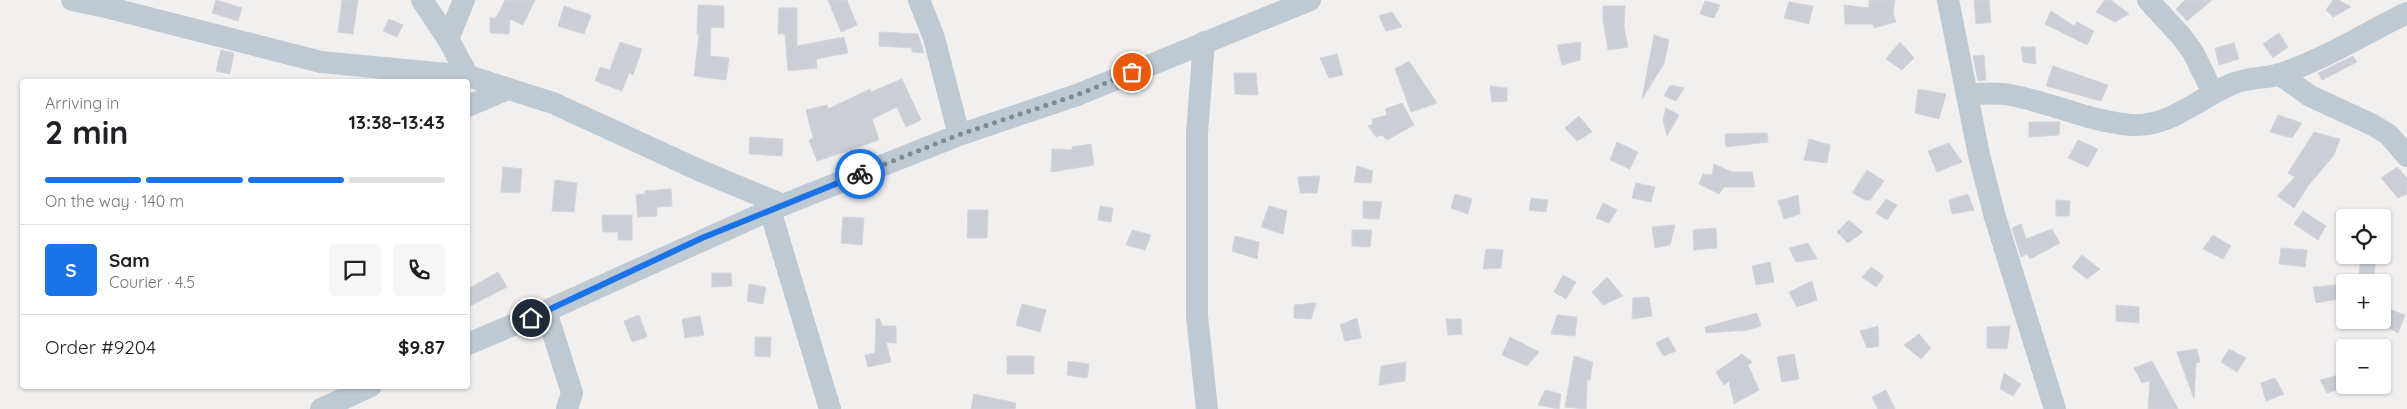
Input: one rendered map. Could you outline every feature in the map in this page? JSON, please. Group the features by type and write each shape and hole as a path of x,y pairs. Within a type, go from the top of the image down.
{"street":[{"path":"72,0 322,62 468,76 554,104 776,207 830,409"},
{"path":"422,0 448,39 468,76"},
{"path":"448,39 464,0"},
{"path":"919,0 934,38 958,135"},
{"path":"470,343 546,311 776,207 958,135 1077,95 1310,0"},
{"path":"1948,0 1979,155 1995,217 2055,409"},
{"path":"2148,0 2193,52 2212,93"},
{"path":"1968,94 2008,94 2090,117 2131,125 2147,124 2177,116 2212,93 2242,80 2279,74 2333,53 2407,12 2392,0"},
{"path":"1204,42 1197,133 1197,316 1207,409"},
{"path":"2279,74 2310,96 2373,125 2389,135 2407,156"},
{"path":"470,105 508,89"},
{"path":"546,311 572,393 567,409"},
{"path":"321,409 364,389"}],"building":[{"path":"216,0 242,8 238,21 212,13"},
{"path":"342,0 358,0 353,34 338,32"},
{"path":"505,0 535,0 523,25 510,19 509,34 490,33 490,18 496,18"},
{"path":"828,0 847,0 857,25 841,32"},
{"path":"1869,0 1895,0 1893,14 1896,22 1874,28 1873,24 1845,24 1844,5 1869,8"},
{"path":"1974,0 1989,0 1991,22 1976,24"},
{"path":"2105,0 2111,0 2129,14 2115,22 2096,12"},
{"path":"2185,0 2212,0 2187,21 2176,9"},
{"path":"2333,0 2339,0 2351,7 2333,17 2326,10"},
{"path":"1705,1 1720,5 1714,18 1700,14"},
{"path":"1789,2 1813,6 1809,24 1784,18"},
{"path":"698,5 724,6 724,28 711,27 710,56 729,58 726,80 694,76 699,34 697,34"},
{"path":"564,6 591,15 584,34 558,26"},
{"path":"1603,6 1625,6 1624,27 1628,47 1608,50 1603,20"},
{"path":"779,8 797,8 797,46 844,37 848,53 816,59 817,68 788,71 785,34 778,34"},
{"path":"2051,11 2074,26 2077,22 2094,31 2087,45 2045,24"},
{"path":"1392,12 1402,27 1386,31 1379,16"},
{"path":"389,19 403,25 397,37 383,31"},
{"path":"879,32 918,34 924,53 912,52 912,48 879,46"},
{"path":"2279,33 2288,47 2273,58 2263,44"},
{"path":"1654,35 1669,40 1664,64 1642,99"},
{"path":"620,42 642,49 633,75 629,73 622,91 595,81 600,67 610,70"},
{"path":"1581,42 1580,60 1562,65 1557,45"},
{"path":"1900,42 1914,58 1902,70 1886,59"},
{"path":"2234,43 2239,59 2219,65 2215,48"},
{"path":"2021,47 2035,47 2036,64 2023,62"},
{"path":"221,50 234,53 230,74 216,71"},
{"path":"1337,54 1343,75 1329,78 1320,58"},
{"path":"1984,55 1986,80 1978,81 1973,56"},
{"path":"2353,56 2357,62 2322,80 2318,73"},
{"path":"1409,61 1437,103 1411,112 1395,69"},
{"path":"2053,66 2108,85 2101,101 2046,86"},
{"path":"1234,73 1256,73 1258,95 1235,94"},
{"path":"902,79 921,120 906,127 897,107 872,119 879,140 817,161 809,140 813,138 806,110 827,105 828,109 870,89 871,92"},
{"path":"1670,85 1684,88 1676,101 1664,96"},
{"path":"1490,86 1507,88 1507,101 1492,102"},
{"path":"1918,89 1946,94 1939,119 1915,113"},
{"path":"1402,103 1414,125 1387,140 1382,135 1376,137 1368,126 1373,124 1372,119 1387,115 1385,109"},
{"path":"1666,108 1679,115 1667,136 1663,120"},
{"path":"2278,115 2302,123 2292,138 2270,132"},
{"path":"1579,116 1592,132 1577,141 1565,128"},
{"path":"2029,122 2060,122 2059,135 2029,137"},
{"path":"2314,132 2340,139 2334,155 2308,186 2294,208 2277,196 2295,177 2288,173"},
{"path":"1767,133 1768,142 1726,147 1725,134"},
{"path":"750,137 783,139 782,156 749,154"},
{"path":"1809,139 1830,145 1827,163 1804,160"},
{"path":"2078,140 2098,149 2088,167 2068,158"},
{"path":"1617,142 1638,152 1630,169 1610,160"},
{"path":"1949,143 1962,162 1937,172 1928,151"},
{"path":"1091,144 1094,165 1051,172 1052,149 1072,150 1072,147"},
{"path":"1714,164 1732,172 1752,172 1755,187 1724,187 1719,194 1699,184 1703,174 1712,175"},
{"path":"1357,166 1373,171 1371,183 1354,182"},
{"path":"503,167 522,169 520,193 501,192"},
{"path":"2397,167 2407,178 2407,194 2398,198 2381,178"},
{"path":"1867,170 1884,181 1870,200 1865,200 1852,193"},
{"path":"1320,176 1317,193 1300,193 1298,177"},
{"path":"555,180 577,183 574,212 552,211"},
{"path":"1636,183 1655,187 1651,202 1632,198"},
{"path":"671,189 672,206 657,207 657,216 638,217 636,195 645,194 645,191"},
{"path":"1455,194 1472,199 1468,214 1451,208"},
{"path":"1968,194 1974,210 1952,214 1949,200"},
{"path":"1798,195 1800,214 1784,219 1778,201"},
{"path":"1531,198 1548,200 1546,212 1529,210"},
{"path":"1886,199 1897,205 1887,220 1876,213"},
{"path":"2056,200 2070,201 2069,216 2056,216"},
{"path":"1363,201 1382,202 1379,219 1363,218"},
{"path":"1603,203 1617,210 1609,223 1596,218"},
{"path":"1100,206 1113,208 1111,222 1098,220"},
{"path":"1269,206 1287,211 1283,234 1261,227"},
{"path":"968,210 988,210 987,238 967,238"},
{"path":"2303,211 2326,226 2318,240 2294,224"},
{"path":"602,215 632,215 632,240 618,240 618,232 603,232"},
{"path":"843,217 864,218 862,245 841,243"},
{"path":"1849,220 1863,232 1848,243 1837,232"},
{"path":"2021,224 2026,239 2052,229 2060,243 2030,259 2027,254 2021,257 2012,228"},
{"path":"1675,225 1670,245 1655,248 1652,227"},
{"path":"1716,228 1717,248 1694,250 1693,230"},
{"path":"1132,230 1151,235 1145,250 1126,245"},
{"path":"1352,230 1372,230 1370,247 1352,246"},
{"path":"2213,235 2231,246 2223,259 2203,249"},
{"path":"1235,236 1259,242 1257,259 1232,251"},
{"path":"1808,243 1817,259 1796,262 1789,248"},
{"path":"2281,248 2307,250 2305,267 2279,264"},
{"path":"1486,249 1503,250 1501,268 1483,269"},
{"path":"2082,255 2100,269 2087,279 2072,267"},
{"path":"1770,262 1774,282 1756,285 1752,266"},
{"path":"2360,264 2375,264 2374,274 2359,274"},
{"path":"1871,267 1884,276 1876,287 1862,277"},
{"path":"498,272 507,287 470,306 470,288"},
{"path":"712,273 731,273 732,286 712,287"},
{"path":"1563,275 1576,282 1566,299 1554,292"},
{"path":"1607,277 1623,296 1603,305 1592,292"},
{"path":"1812,281 1817,300 1797,307 1789,292"},
{"path":"749,284 766,287 763,304 747,301"},
{"path":"2336,285 2336,299 2316,303 2313,287"},
{"path":"1649,297 1652,316 1632,319 1633,298"},
{"path":"1316,303 1311,319 1294,318 1294,305"},
{"path":"1022,304 1046,310 1040,332 1016,325"},
{"path":"2116,305 2139,307 2139,323 2116,321"},
{"path":"2391,310 2405,315 2398,333 2390,329"},
{"path":"1757,313 1761,326 1748,330 1706,333 1705,327"},
{"path":"639,315 647,337 632,342 624,321"},
{"path":"1557,315 1577,317 1575,336 1551,334"},
{"path":"700,316 704,335 685,338 682,319"},
{"path":"1357,318 1361,338 1345,341 1340,325"},
{"path":"876,319 880,319 882,326 896,326 896,343 886,342 891,362 868,367 865,355 875,353"},
{"path":"1446,319 1461,319 1462,334 1448,335"},
{"path":"1878,326 1879,346 1867,348 1860,331"},
{"path":"2010,326 2007,349 1987,348 1987,327"},
{"path":"1919,334 1931,348 1921,359 1904,345"},
{"path":"755,337 771,337 770,357 755,356"},
{"path":"1510,337 1539,352 1527,366 1502,355"},
{"path":"1668,337 1676,351 1663,356 1656,343"},
{"path":"2197,349 2200,362 2196,363 2194,399 2177,352"},
{"path":"2229,349 2246,358 2237,372 2221,362"},
{"path":"1742,354 1752,362 1748,365 1759,390 1734,404 1729,381 1724,385 1716,372"},
{"path":"1794,354 1799,379 1782,382 1777,357"},
{"path":"1007,356 1034,356 1034,374 1007,374"},
{"path":"1574,356 1593,362 1590,380 1587,380 1586,409 1565,407"},
{"path":"1068,361 1089,364 1087,378 1067,375"},
{"path":"2152,361 2178,409 2148,409 2150,381 2142,383 2134,368"},
{"path":"1406,362 1405,381 1379,385 1381,366"},
{"path":"2004,373 2021,384 2013,396 2000,389"},
{"path":"2336,376 2336,390 2327,393 2320,380"},
{"path":"2275,378 2284,394 2266,401 2261,383"},
{"path":"1545,390 1561,394 1559,409 1538,405"},
{"path":"1886,390 1895,409 1878,409 1872,397"},
{"path":"974,394 1016,403 1015,409 971,409"}],"way so far":[{"path":"860,174 958,135 1077,95 1132,72"}],"route":[{"path":"531,318 702,238 860,174"}]}
